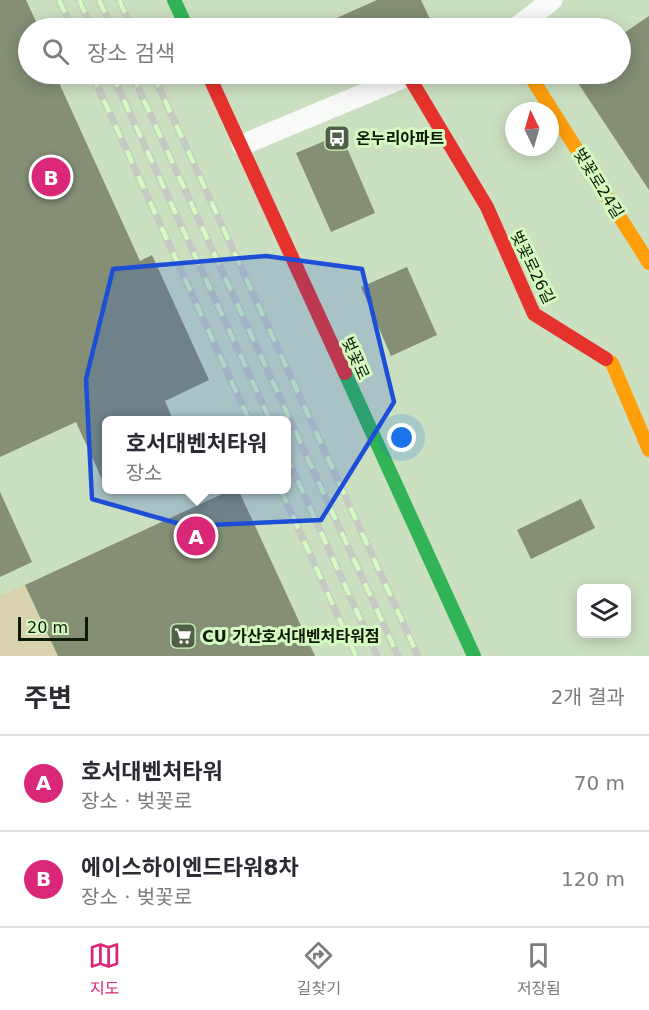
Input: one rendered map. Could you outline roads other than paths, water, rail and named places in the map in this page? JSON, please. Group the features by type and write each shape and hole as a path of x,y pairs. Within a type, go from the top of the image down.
{"street":[{"path":"174,0 183,18"},
{"path":"529,18 552,0"},
{"name":"벚꽃로","path":"213,84 474,656"},
{"path":"242,145 386,84"},
{"name":"벚꽃로26길","path":"416,84 487,207 534,314 612,363 649,450"},
{"name":"벚꽃로24길","path":"535,84 649,263"}],"railway":[{"path":"59,0 67,18"},
{"path":"79,0 87,18"},
{"path":"99,0 107,18"},
{"path":"119,0 127,18"},
{"path":"97,84 247,416"},
{"path":"117,84 268,416"},
{"path":"137,84 288,416"},
{"path":"158,84 418,656"},
{"path":"291,422 398,656"},
{"path":"291,466 377,656"},
{"path":"283,494 356,656"}],"place":[{"name":"온누리아파트","path":"337,138"},
{"name":"에이스하이엔드타워8차","path":"51,177"},
{"name":"호서대벤처타워","path":"196,536"},
{"name":"CU 가산호서대벤처타워점","path":"183,636"}]}
